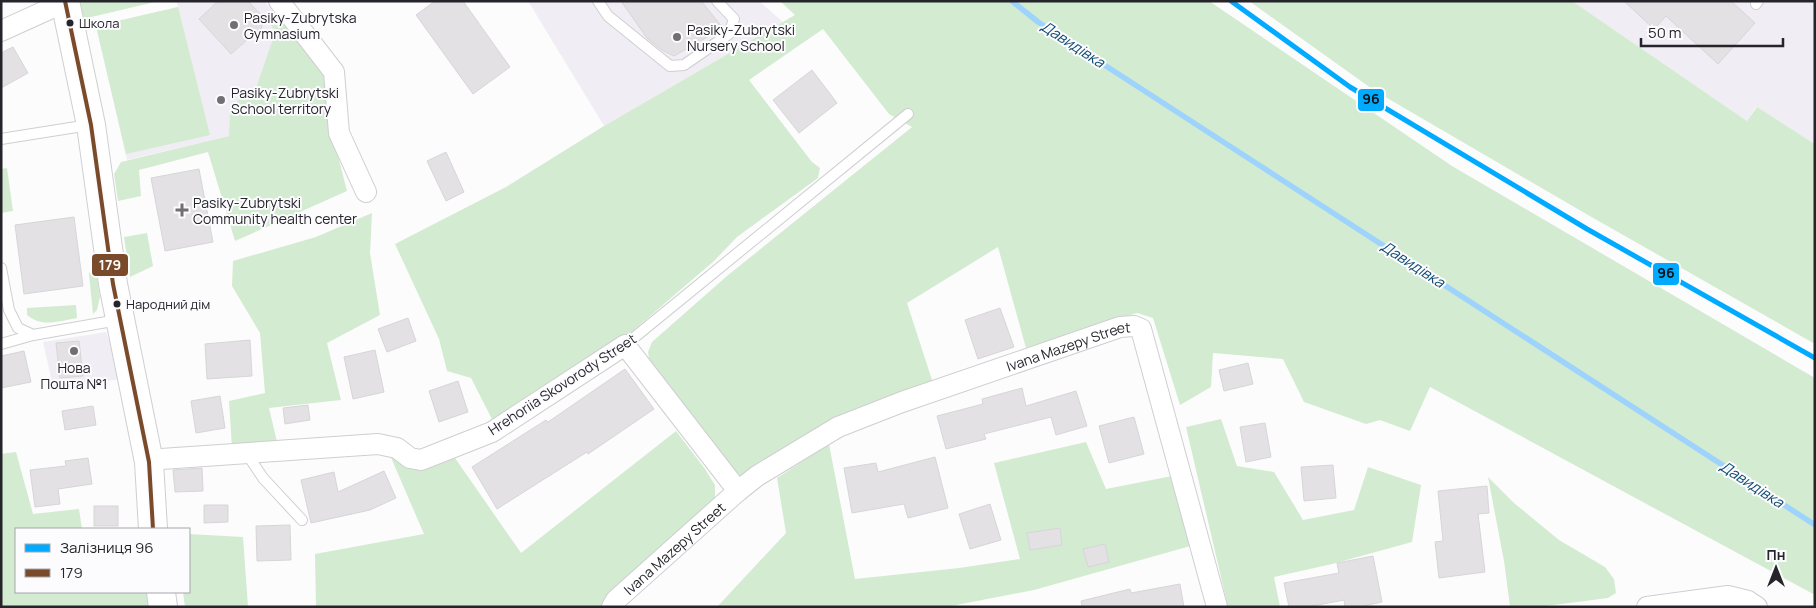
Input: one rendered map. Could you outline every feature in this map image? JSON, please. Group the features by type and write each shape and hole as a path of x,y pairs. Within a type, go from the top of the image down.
{"main road":[{"path":"65,1 91,125 113,284 122,319 149,462 153,528"},
{"path":"161,593 163,607"}],"street":[{"path":"1,31 65,1"},
{"path":"279,1 334,72 339,133 366,192"},
{"name":"Ivana Mazepy Street","path":"612,607 616,600 738,490 838,427 902,402 1093,336 1134,326 1141,329 1217,607"},
{"path":"625,346 738,490"},
{"name":"Hrehoriia Skovorody Street","path":"149,462 161,459 378,444 397,448 410,458 421,460 492,432 625,346"},
{"path":"1647,607 1728,596 1748,601 1757,607"}],"lane":[{"path":"598,1 608,16 670,66 684,65 729,34 734,19 717,1"},
{"name":"Hrehoriia Skovorody Street","path":"625,346 908,114"},
{"path":"1,139 91,125"},
{"path":"1,268 9,310 18,328 33,335"},
{"path":"1,344 33,335 122,319"},
{"path":"247,454 263,478 302,520"}],"shaded area":[{"name":"Pasiky-Zubrytski School territory","path":"176,1 264,1 327,75 229,136 127,160 96,26 178,7"},
{"path":"528,1 759,1 783,22 604,126"},
{"path":"1572,1 1815,1 1815,141 1813,143 1756,107 1747,121"},
{"path":"106,332 123,379 53,387 43,342"}],"green space":[{"path":"76,1 159,1 83,19"},
{"path":"780,1 1209,1 1452,166 1815,378 1815,595 1430,387 1410,431 1380,420 1366,424 1304,402 1283,359 1213,353 1211,387 1180,405 1153,318 1137,313 1026,348 998,247 907,303 933,383 746,476 734,474 650,365 648,352 652,342 727,276 912,127 889,114 823,29 749,80 812,162 820,168 818,178 737,237 714,261 621,341 494,423 471,378 447,371 439,339 395,244 506,187 604,126 795,15"},
{"path":"1249,1 1572,1 1747,121 1757,107 1813,143 1815,141 1815,344 1375,91"},
{"path":"178,7 210,135 126,154 96,26"},
{"path":"274,12 327,75 330,125 347,191 235,241 208,152 139,170 141,196 118,201 114,174 121,162 229,136 230,113 239,99 254,94 275,33 269,20"},
{"path":"7,168 13,211 1,213 1,169"},
{"path":"372,213 370,253 380,315 327,343 341,400 269,408 278,446 232,448 229,401 265,393 260,333 232,286 233,261 316,237"},
{"path":"147,233 153,266 130,277 124,237"},
{"path":"90,271 96,272 100,297 97,310 93,314 89,274"},
{"path":"76,305 77,318 45,322 33,319 27,315 27,308"},
{"path":"1221,419 1237,466 1274,472 1303,520 1354,510 1368,467 1421,485 1412,542 1332,564 1274,577 1280,607 1228,607 1186,427"},
{"path":"676,431 715,485 715,502 602,607 316,607 315,554 424,534 389,453 426,469 455,458 521,553"},
{"path":"1086,442 1106,489 1172,476 1194,545 1034,590 946,607 717,607 786,533 777,478 829,444 855,579 959,568 1020,559 994,463"},
{"path":"16,452 33,514 79,509 82,528 15,528 15,593 153,593 156,607 1,607 1,454"},
{"path":"1488,477 1514,503 1559,540 1605,567 1614,579 1616,593 1608,598 1538,607 1510,607 1504,561"},
{"path":"190,534 243,537 248,607 185,607 183,593 190,593"}],"building":[{"name":"Pasiky-Zubrytska Gymnasium","path":"218,1 248,1 263,17 261,32 256,32 231,54 199,19"},
{"path":"435,1 463,1 510,67 473,94 416,15"},
{"name":"Pasiky-Zubrytski Nursery School","path":"621,1 701,1 723,28 674,56 662,50 647,38"},
{"path":"1624,1 1731,1 1755,23 1718,64 1666,16 1654,29"},
{"path":"13,47 28,73 1,88 1,53"},
{"path":"812,70 837,103 799,133 773,100"},
{"path":"446,152 464,192 446,201 427,161"},
{"name":"Pasiky-Zubrytski Community health center","path":"199,169 213,242 165,251 151,178"},
{"path":"74,217 83,286 24,294 15,225"},
{"path":"1000,308 1014,347 978,359 965,320"},
{"path":"408,318 416,341 387,352 378,329"},
{"path":"250,340 252,376 207,379 205,344"},
{"path":"79,341 83,376 60,378 56,343"},
{"path":"375,350 384,392 353,399 344,357"},
{"path":"24,351 31,382 1,388 1,356"},
{"path":"1248,363 1253,384 1224,391 1219,370"},
{"path":"625,369 654,409 588,454 587,452 497,509 472,467 546,420 548,422"},
{"path":"458,381 468,412 439,422 429,391"},
{"path":"1022,388 1026,406 1076,391 1087,426 1056,435 1051,417 984,434 986,439 946,449 937,416 983,404 982,399"},
{"path":"220,396 225,428 196,433 191,401"},
{"path":"308,405 310,420 285,424 283,408"},
{"path":"93,406 96,425 65,430 62,411"},
{"path":"1134,417 1144,454 1109,463 1099,426"},
{"path":"1265,423 1271,457 1246,462 1240,427"},
{"path":"935,457 948,508 908,518 904,504 852,513 844,468 876,463 878,472"},
{"path":"88,458 92,484 58,489 60,504 35,507 30,470 66,466 65,461"},
{"path":"1333,465 1336,498 1304,501 1301,467"},
{"path":"202,468 203,491 175,492 173,470"},
{"path":"384,471 396,498 370,510 311,523 301,480 334,472 338,492"},
{"path":"1487,486 1489,513 1478,514 1485,572 1439,578 1435,542 1443,541 1438,491"},
{"path":"990,504 1001,540 970,549 959,514"},
{"path":"204,505 228,505 228,522 204,523"},
{"path":"94,506 118,506 118,526 94,526"},
{"path":"290,525 291,560 257,561 256,526"},
{"path":"1060,528 1062,545 1030,550 1027,533"},
{"path":"1105,544 1109,562 1088,567 1083,549"},
{"path":"1373,556 1382,602 1359,607 1345,607 1344,600 1307,607 1289,607 1284,583 1339,573 1337,563"},
{"path":"1180,584 1184,607 1082,607 1081,601 1130,589 1131,593"}],"waterway":[{"name":"Давидівка","path":"1012,1 1038,22 1815,525"}],"rail line":[{"name":"96","path":"1231,1 1350,87 1587,229 1815,358"}],"transit line":[{"name":"179","path":"65,1 91,125 113,284 149,462 153,528"}],"place":[{"name":"Школа","path":"70,23"},
{"name":"Pasiky-Zubrytska Gymnasium","path":"234,25"},
{"name":"Pasiky-Zubrytski Nursery School","path":"677,37"},
{"name":"Pasiky-Zubrytski School territory","path":"221,100"},
{"name":"Pasiky-Zubrytski Community health center","path":"182,210"},
{"name":"Народний дім","path":"117,304"},
{"name":"Нова Пошта №1","path":"74,351"}]}
